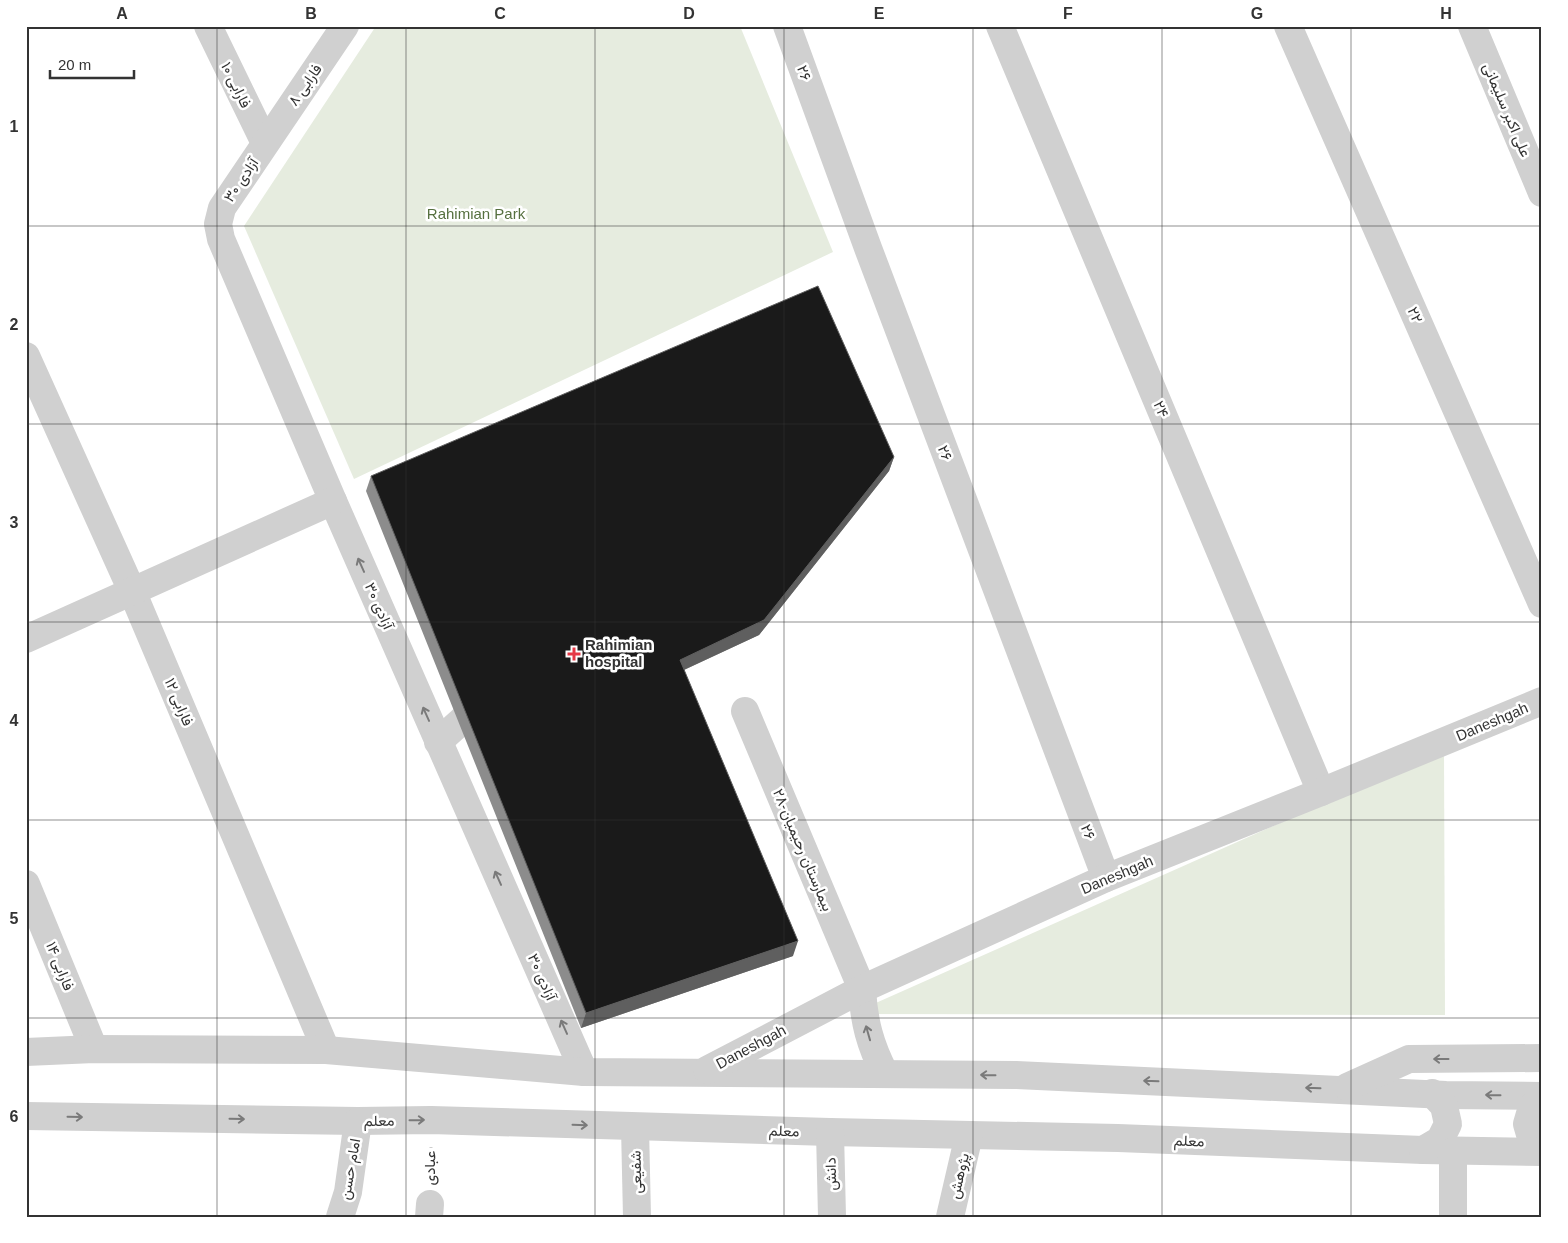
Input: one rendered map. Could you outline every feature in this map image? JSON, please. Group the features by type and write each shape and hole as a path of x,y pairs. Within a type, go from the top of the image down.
{"street":[{"name":"فارابی ۱۰","path":"208,26 265,143"},
{"name":"فارابی ۸","path":"265,143 345,26"},
{"name":"۲۶","path":"787,26 871,257 1106,878"},
{"name":"۲۴","path":"1000,26 1321,792"},
{"name":"۲۲","path":"1288,26 1542,604"},
{"name":"علی اکبر سلیمانی","path":"1472,26 1542,193"},
{"name":"آزادی ۳۰","path":"265,143 222,208 218,224 225,248 333,501 584,1072"},
{"name":"فارابی ۱۲","path":"26,356 132,592 326,1050"},
{"path":"26,639 333,501"},
{"path":"438,742 487,698 505,689"},
{"name":"Daneshgah","path":"703,1072 862,989 1106,878 1542,701"},
{"name":"۲۸-بیمارستان رحیمیان","path":"745,711 862,989 866,1030 885,1074"},
{"name":"فارابی ۱۴","path":"26,884 94,1049"},
{"path":"26,1052 94,1049 326,1050 584,1072 1016,1075 1542,1097"},
{"path":"1341,1089 1409,1059 1542,1058"},
{"path":"1423,1150 1440,1140 1448,1124 1444,1106 1432,1093"},
{"path":"1542,1097 1532,1107 1527,1124 1532,1141 1542,1151"},
{"name":"معلم","path":"26,1116 358,1122 431,1120 635,1127 1118,1138 1453,1151 1542,1151"},
{"name":"امام حسن","path":"340,1217 348,1192 358,1122"},
{"name":"شفیعی","path":"635,1127 637,1217"},
{"name":"دانش","path":"830,1132 832,1217"},
{"name":"پژوهش","path":"950,1217 969,1135"},
{"path":"1453,1151 1454,1217"}],"path":[{"name":"عبادی","path":"429,1210 431,1120"}],"green space":[{"name":"Rahimian Park","path":"376,26 740,26 833,252 354,479 244,226"},
{"path":"1444,750 1445,1015 851,1014"}],"building":[{"name":"Rahimian hospital","path":"818,286 894,457 764,620 680,660 798,941 586,1013 371,476"}],"place":[{"name":"Rahimian hospital","path":"574,654"}]}
